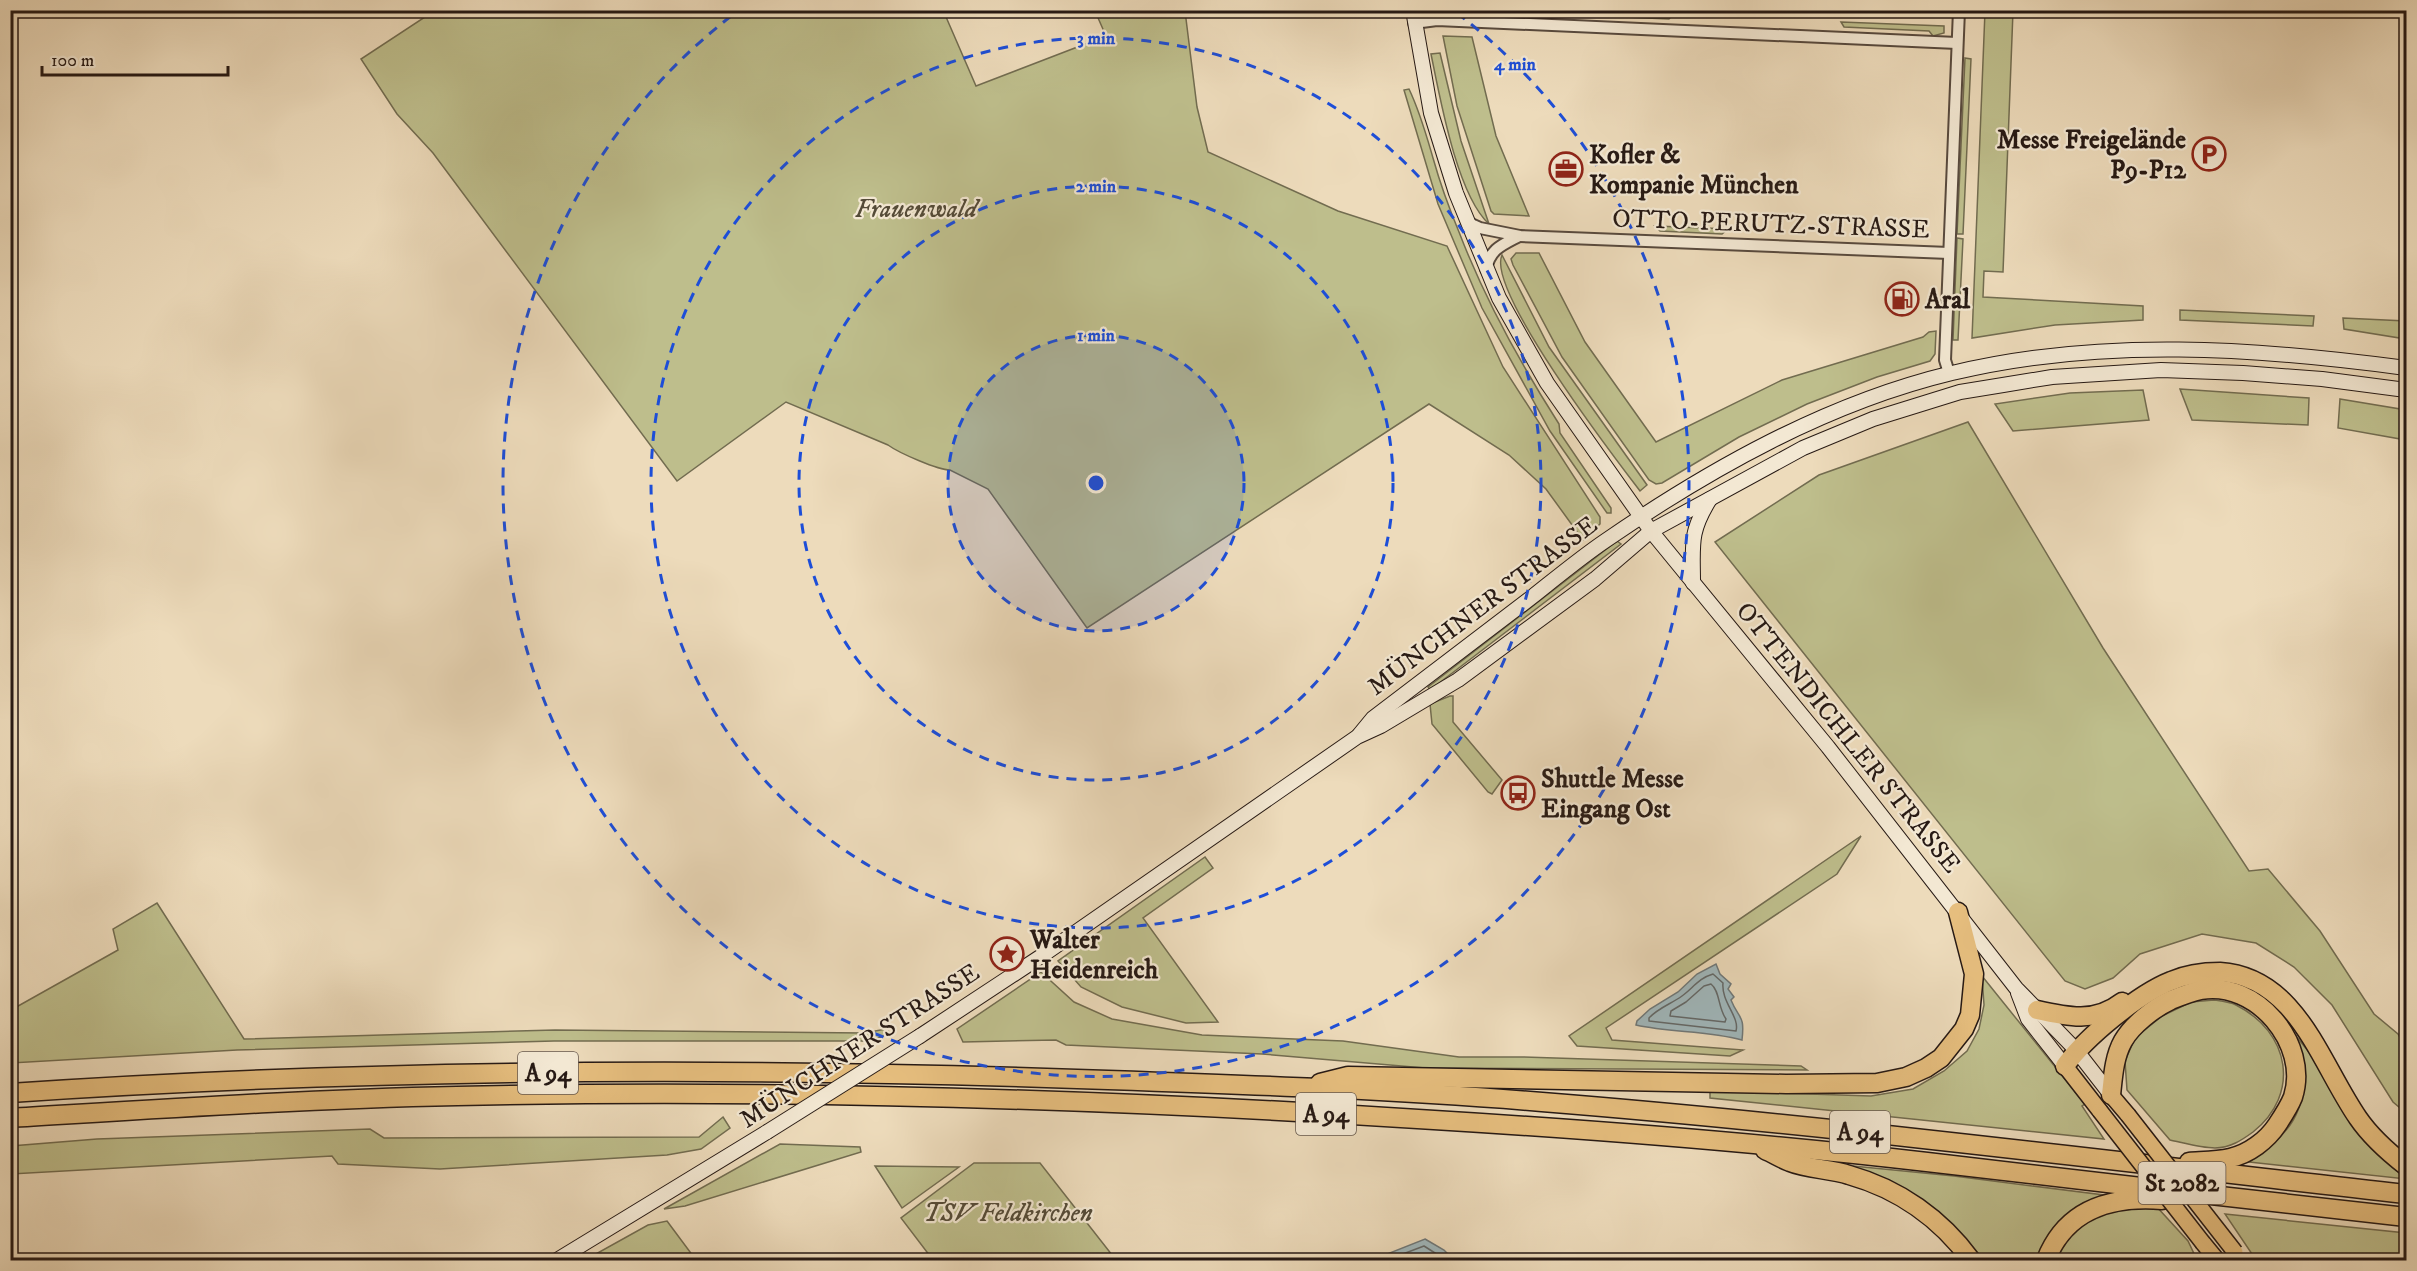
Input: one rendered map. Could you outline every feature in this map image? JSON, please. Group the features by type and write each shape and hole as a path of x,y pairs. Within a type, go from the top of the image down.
{"highway":[{"path":"1303,1087 1348,1076 1786,1084 1877,1083 1906,1077 1941,1058 1964,1029 1970,1015 1974,974 1958,912"},
{"path":"2065,1066 2076,1050 2150,992 2178,977 2210,972 2249,977 2265,985 2283,1000 2303,1026 2372,1136 2406,1166"},
{"path":"2111,1095 2115,1068 2123,1041 2140,1022 2162,1004 2185,994 2203,989 2245,996 2263,1007 2278,1023 2289,1044 2295,1070 2294,1087 2285,1113 2270,1134 2250,1150 2230,1158 2157,1166"},
{"path":"2037,1010 2080,1018 2095,1016 2112,1010 2135,992 2150,992"},
{"name":"A 94","path":"10,1093 272,1080 687,1071 917,1073 1303,1087 1539,1102 1832,1129 2406,1194"},
{"name":"A 94","path":"10,1118 256,1103 457,1096 898,1096 1067,1101 1438,1120 1753,1144 2406,1217"},
{"path":"1753,1144 1792,1163 1850,1175 1889,1190 1911,1202 1947,1230 1971,1260"},
{"path":"2046,1260 2057,1238 2066,1228 2083,1214 2100,1206 2140,1199 2177,1202 2207,1194"}],"main road":[{"name":"OTTENDICHLER STRASSE","path":"1414,17 1431,113 1467,222 1499,298 1546,383 1651,531 1828,747 2016,988 2076,1050 2239,1256"},
{"name":"MÜNCHNER STRASSE","path":"1357,736 1373,717 1603,543 1728,465 1796,429 1867,400 1949,373 2051,355 2161,349 2312,356 2406,368"},
{"name":"MÜNCHNER STRASSE","path":"557,1260 920,1036 1058,945 1357,736 1380,727 1458,680 1595,579 1651,531 1803,447 1873,418 1960,392 2052,377 2161,370 2322,379 2406,390"},
{"path":"1693,583 1693,533 1711,497"},
{"name":"OTTENDICHLER STRASSE","path":"2016,988 2028,1019 2217,1260"}],"street":[{"path":"1949,373 1945,360 1959,10"},
{"path":"1414,17 1957,43"},
{"name":"OTTO-PERUTZ-STRASSE","path":"1467,222 1480,228 1520,236 1949,253"},
{"name":"OTTO-PERUTZ-STRASSE","path":"1486,269 1494,249 1520,236"}],"green space":[{"name":"Frauenwald","path":"943,10 976,86 1106,36 1095,11 1185,11 1197,107 1208,152 1338,211 1447,246 1503,367 1600,517 1600,524 1583,540 1546,489 1509,455 1429,404 1087,628 988,489 950,470 919,460 786,402 677,481 433,153 397,114 361,59 434,11"},
{"path":"1597,11 1673,14 1669,19 1600,16"},
{"path":"1985,11 2013,11 2003,272 1984,271 1983,297 2143,306 2143,320 2055,325 1972,338"},
{"path":"1841,22 1944,26 1944,33 1933,36 1929,31 1844,27"},
{"path":"1443,36 1472,37 1496,136 1529,216 1494,214 1491,211 1457,106"},
{"path":"1440,53 1461,141 1489,224 1468,191 1451,145 1431,54"},
{"path":"1965,58 1971,59 1963,234 1957,234"},
{"path":"1409,89 1448,205 1480,282 1517,354 1559,424 1560,433 1611,508 1611,513 1607,513 1550,431 1482,308 1438,204 1404,90"},
{"path":"1655,226 1728,229 1722,234 1660,231"},
{"path":"1957,238 1963,239 1958,340 1953,340"},
{"path":"1516,253 1539,253 1585,342 1656,442 1782,380 1936,331 1935,354 1930,361 1877,377 1807,404 1739,437 1662,483 1656,484 1649,480 1562,357 1513,265 1511,259"},
{"path":"1502,255 1549,347 1647,485 1640,491 1581,411 1532,336 1513,302 1502,274"},
{"path":"2180,310 2314,316 2313,326 2180,320"},
{"path":"2343,318 2406,321 2406,339 2344,329"},
{"path":"2180,389 2309,398 2308,425 2192,420"},
{"path":"2143,390 2149,420 2013,431 1995,404 2070,393"},
{"path":"2340,399 2406,410 2406,440 2338,428"},
{"path":"1968,422 2103,648 2249,871 2268,869 2320,931 2374,1014 2398,1034 2406,1048 2406,1113 2393,1102 2332,1005 2294,967 2256,943 2202,934 2140,954 2113,978 2085,989 2065,981 1715,542 1819,475"},
{"path":"1617,541 1621,544 1430,690 1428,687"},
{"path":"1453,696 1453,722 1502,780 1492,794 1432,724 1430,704"},
{"path":"1861,836 1837,874 1606,1028 1612,1040 1743,1050 1730,1056 1577,1046 1569,1036"},
{"path":"1205,857 1213,868 1143,918 1218,1022 1186,1023 1122,1007 1081,987 1058,961"},
{"path":"157,903 244,1039 555,1030 864,1033 886,1029 890,1033 872,1041 554,1041 237,1050 11,1063 11,1010 118,950 113,929"},
{"path":"1041,972 1074,1002 1112,1019 1202,1035 1343,1041 1459,1057 1801,1066 1807,1070 1425,1068 1262,1054 1066,1045 1056,1040 963,1042 957,1029"},
{"path":"1982,976 2085,1104 2082,1106 2104,1139 1710,1098 1710,1091 1871,1096 1913,1089 1944,1071 1967,1051 1979,1029 1984,1005"},
{"path":"2214,1000 2236,1005 2254,1017 2268,1031 2278,1047 2283,1064 2283,1082 2278,1100 2268,1117 2240,1141 2220,1148 2170,1140 2127,1090 2125,1061 2135,1038 2162,1016 2191,1002"},
{"path":"2296,1036 2406,1173 2406,1179 2249,1162 2281,1137 2298,1109 2303,1077"},
{"path":"723,1117 730,1128 701,1149 667,1155 440,1169 338,1164 332,1156 11,1174 11,1146 97,1139 370,1129 384,1138 699,1137"},
{"path":"780,1144 860,1147 861,1152 685,1206 664,1209"},
{"name":"TSV Feldkirchen","path":"974,1163 1040,1163 1116,1260 933,1260 901,1218"},
{"path":"875,1166 959,1167 902,1208"},
{"path":"1853,1166 2104,1195 2084,1205 2038,1260 1978,1260 1853,1169"},
{"path":"2156,1206 2188,1241 2197,1260 2051,1260 2070,1231 2104,1209"},
{"path":"2225,1214 2406,1233 2406,1260 2256,1260"},
{"path":"667,1221 696,1260 585,1260 648,1225"}],"water":[{"path":"1716,964 1720,974 1731,984 1728,989 1734,997 1731,1000 1742,1021 1742,1040 1636,1025 1637,1021 1650,1009 1678,992 1697,974"},
{"path":"1425,1239 1444,1250 1454,1260 1380,1260 1382,1256"}],"place":[{"name":"Messe Freigelände P9-P12","path":"2209,154"},
{"name":"Kofler & Kompanie München","path":"1566,169"},
{"name":"Aral","path":"1902,299"},
{"name":"Shuttle Messe Eingang Ost","path":"1518,793"},
{"name":"Walter Heidenreich","path":"1007,954"}]}
